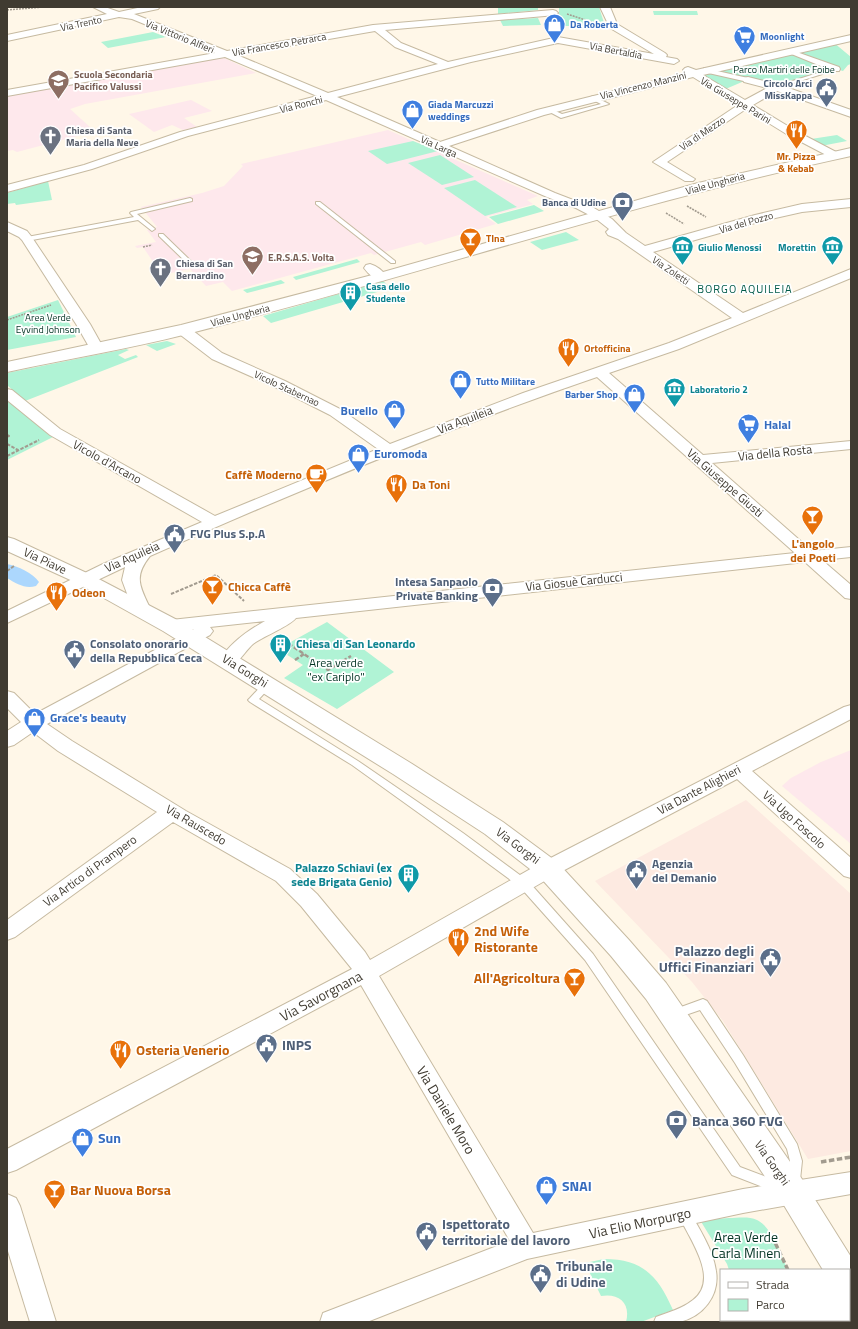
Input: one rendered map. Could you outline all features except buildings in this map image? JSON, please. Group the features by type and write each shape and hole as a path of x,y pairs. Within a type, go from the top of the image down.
{"street":[{"name":"Via Vittorio Alfieri","path":"98,7 111,13 125,14 327,97"},
{"name":"Via Trento","path":"7,38 155,7"},
{"name":"Via Giuseppe Parini","path":"605,7 612,26 674,61 745,105 819,148"},
{"name":"Via Francesco Petrarca","path":"7,93 377,28 553,13"},
{"path":"377,28 398,45 448,65"},
{"name":"Via Bertaldia","path":"558,37 674,61"},
{"name":"Via Ronchi","path":"7,189 88,167 184,134 558,37"},
{"name":"Via Vincenzo Manzini","path":"439,146 481,130 548,110 692,73 851,38"},
{"path":"791,52 836,69"},
{"path":"707,70 776,87 851,114"},
{"name":"Via di Mezzo","path":"689,179 659,162 745,105 776,87"},
{"name":"Via Larga","path":"327,97 550,195 562,198 584,215"},
{"name":"Viale Ungheria","path":"7,354 183,330 376,273 584,215 689,179 819,148 851,143"},
{"path":"819,148 834,155"},
{"name":"Viale Ungheria","path":"7,367 262,298 376,273 393,262 569,212 598,216 718,182 851,152"},
{"name":"Via Larga","path":"550,195 554,201 569,212"},
{"name":"Via del Pozzo","path":"643,251 759,218 802,208 851,203"},
{"name":"Via Zoletti","path":"584,215 622,236 741,318"},
{"name":"Via Zoletti","path":"598,216 617,229 622,236"},
{"path":"7,226 19,232 27,239 67,299 93,343"},
{"name":"Via Aquileia","path":"7,618 84,579 145,552 389,450 528,396 674,346 851,273"},
{"name":"Vicolo Stabernao","path":"183,330 217,356 292,390 334,412 389,450"},
{"name":"Via Giuseppe Giusti","path":"599,372 851,594"},
{"name":"Vicolo d'Arcano","path":"7,393 61,435 214,522"},
{"name":"Via della Rosta","path":"700,460 851,445"},
{"name":"Via Piave","path":"7,543 84,579"},
{"path":"142,610 132,587 130,573 137,561 145,552"},
{"name":"Via Giosuè Carducci","path":"171,626 851,552"},
{"name":"Via Gorghi","path":"84,579 171,626 362,743 494,828 548,869 620,948 656,991 793,1192 840,1269"},
{"name":"Via Giosuè Carducci","path":"228,661 239,647 249,638 297,612"},
{"name":"Via Giosuè Carducci","path":"7,740 33,723 225,620"},
{"name":"Via Rauscedo","path":"7,697 33,723 90,763 172,812 283,875 309,900 357,958 365,973"},
{"name":"Via Dante Alighieri","path":"548,869 851,711"},
{"name":"Via Ugo Foscolo","path":"738,769 851,870"},
{"name":"Via Artico di Prampero","path":"7,931 172,812"},
{"name":"Via Savorgnana","path":"7,1162 365,973 548,869"},
{"name":"Via Daniele Moro","path":"365,973 528,1247"},
{"name":"Via Elio Morpurgo","path":"333,1322 528,1247 793,1192 851,1183"},
{"path":"7,1206 43,1322"}],"lane":[{"path":"776,87 836,69"},
{"path":"152,228 133,213 190,200"},
{"path":"318,204 393,262"},
{"path":"27,239 138,218"},
{"path":"160,235 192,265"},
{"path":"267,685 253,700 355,763 524,884 589,957 736,1171 793,1192"},
{"path":"661,1322 691,1309 701,1302 707,1296 711,1287 711,1271 684,1214"}],"path":[{"path":"7,10 44,7"},
{"path":"566,14 599,24"},
{"path":"649,202 701,235"},
{"path":"7,320 67,299"},
{"path":"7,456 41,439"},
{"path":"7,444 18,450"},
{"path":"7,571 14,566"},
{"path":"171,594 216,575 247,604"},
{"path":"283,640 328,670 351,656"},
{"path":"295,660 304,654"},
{"path":"822,1162 851,1157"},
{"path":"772,1236 788,1269"}],"shaded area":[{"name":"Scuola Secondaria Pacifico Valussi","path":"220,56 256,73 85,104 70,109 91,128 89,133 17,152 13,150 7,151 7,95"},
{"path":"191,100 212,111 184,118 197,127 183,130 172,125 154,132 129,114"},
{"path":"388,130 538,196 527,200 533,204 486,217 496,224 425,245 421,242 374,255 371,253 232,291 223,282 206,286 190,269 171,273 168,271 160,272 143,247 137,248 135,246 156,242 147,230 157,227 141,207 202,193 224,186 243,166 241,164"},
{"path":"851,750 851,844 782,786 791,778 821,762"},
{"name":"Palazzo degli Uffici Finanziari","path":"746,800 851,894 851,1151 808,1159 723,1021 692,982 595,881"}],"green space":[{"path":"498,7 538,7 538,10 498,14"},
{"path":"559,7 599,7 605,26 559,26"},
{"path":"653,11 697,11 698,15 654,15"},
{"path":"538,18 541,25 503,26 500,20"},
{"path":"153,32 166,37 108,48 101,42"},
{"name":"Parco Martiri delle Foibe","path":"833,42 851,57 851,64 848,65 843,71 836,69 781,85 749,79 721,91 692,73"},
{"path":"837,135 847,141 821,146 811,139"},
{"path":"413,141 438,151 387,164 368,151"},
{"path":"440,155 474,177 442,185 408,163"},
{"path":"475,180 517,207 485,216 444,188"},
{"path":"48,181 52,200 16,205 15,203 7,204 7,193"},
{"path":"534,205 544,211 498,224 489,217"},
{"path":"566,232 579,240 542,250 530,242"},
{"path":"357,259 360,262 296,280 293,277"},
{"path":"281,280 285,283 247,293 243,290"},
{"path":"383,281 391,288 271,323 263,316"},
{"name":"Area Verde Eyvind Johnson","path":"58,300 76,337 7,350 7,317"},
{"path":"167,341 176,344 157,351 146,345"},
{"path":"126,349 129,350 118,355 125,359 136,355 138,357 25,401 7,385 7,373"},
{"path":"7,396 55,436 7,460"},
{"name":"Area verde \"ex Cariplo\"","path":"327,622 394,672 337,709 284,678 303,665 278,649"},
{"name":"Area Verde Carla Minen","path":"750,1218 757,1220 772,1235 788,1269 729,1269 700,1220"},
{"path":"604,1259 629,1262 648,1272 661,1288 673,1310 641,1322 626,1322 627,1310 625,1305 618,1298 613,1296 601,1296 585,1263"},
{"path":"812,1321 813,1322 724,1322"}],"waterway":[{"path":"7,570 29,582"}],"place":[{"name":"Da Roberta","path":"554,44"},
{"name":"Moonlight","path":"744,56"},
{"name":"Scuola Secondaria Pacifico Valussi","path":"58,100"},
{"name":"Circolo Arci MissKappa","path":"827,108"},
{"name":"Giada Marcuzzi weddings","path":"413,130"},
{"name":"Mr. Pizza & Kebab","path":"796,150"},
{"name":"Chiesa di Santa Maria della Neve","path":"51,156"},
{"name":"Banca di Udine","path":"622,222"},
{"name":"TIna","path":"470,258"},
{"name":"Giulio Menossi","path":"683,266"},
{"name":"Morettin","path":"832,266"},
{"name":"E.R.S.A.S. Volta","path":"252,276"},
{"name":"Chiesa di San Bernardino","path":"160,288"},
{"name":"Casa dello Studente","path":"351,312"},
{"name":"Ortofficina","path":"569,368"},
{"name":"Tutto Militare","path":"460,400"},
{"name":"Laboratorio 2","path":"674,408"},
{"name":"Barber Shop","path":"634,414"},
{"name":"Burello","path":"394,430"},
{"name":"Halal","path":"749,444"},
{"name":"Euromoda","path":"359,474"},
{"name":"Caffè Moderno","path":"317,494"},
{"name":"Da Toni","path":"396,504"},
{"name":"L'angolo dei Poeti","path":"813,536"},
{"name":"FVG Plus S.p.A","path":"175,554"},
{"name":"Chicca Caffè","path":"213,606"},
{"name":"Intesa Sanpaolo Private Banking","path":"493,608"},
{"name":"Odeon","path":"57,612"},
{"name":"Chiesa di San Leonardo","path":"281,664"},
{"name":"Consolato onorario della Repubblica Ceca","path":"74,670"},
{"name":"Grace's beauty","path":"35,738"},
{"name":"Agenzia del Demanio","path":"636,890"},
{"name":"Palazzo Schiavi (ex sede Brigata Genio)","path":"408,894"},
{"name":"2nd Wife Ristorante","path":"458,958"},
{"name":"Palazzo degli Uffici Finanziari","path":"770,978"},
{"name":"All'Agricoltura","path":"575,998"},
{"name":"INPS","path":"267,1064"},
{"name":"Osteria Venerio","path":"121,1070"},
{"name":"Banca 360 FVG","path":"677,1140"},
{"name":"Sun","path":"82,1158"},
{"name":"SNAI","path":"547,1206"},
{"name":"Bar Nuova Borsa","path":"55,1210"},
{"name":"Ispettorato territoriale del lavoro","path":"426,1252"},
{"name":"Tribunale di Udine","path":"540,1294"}],"district":[{"name":"BORGO AQUILEIA","path":"745,289"}]}
